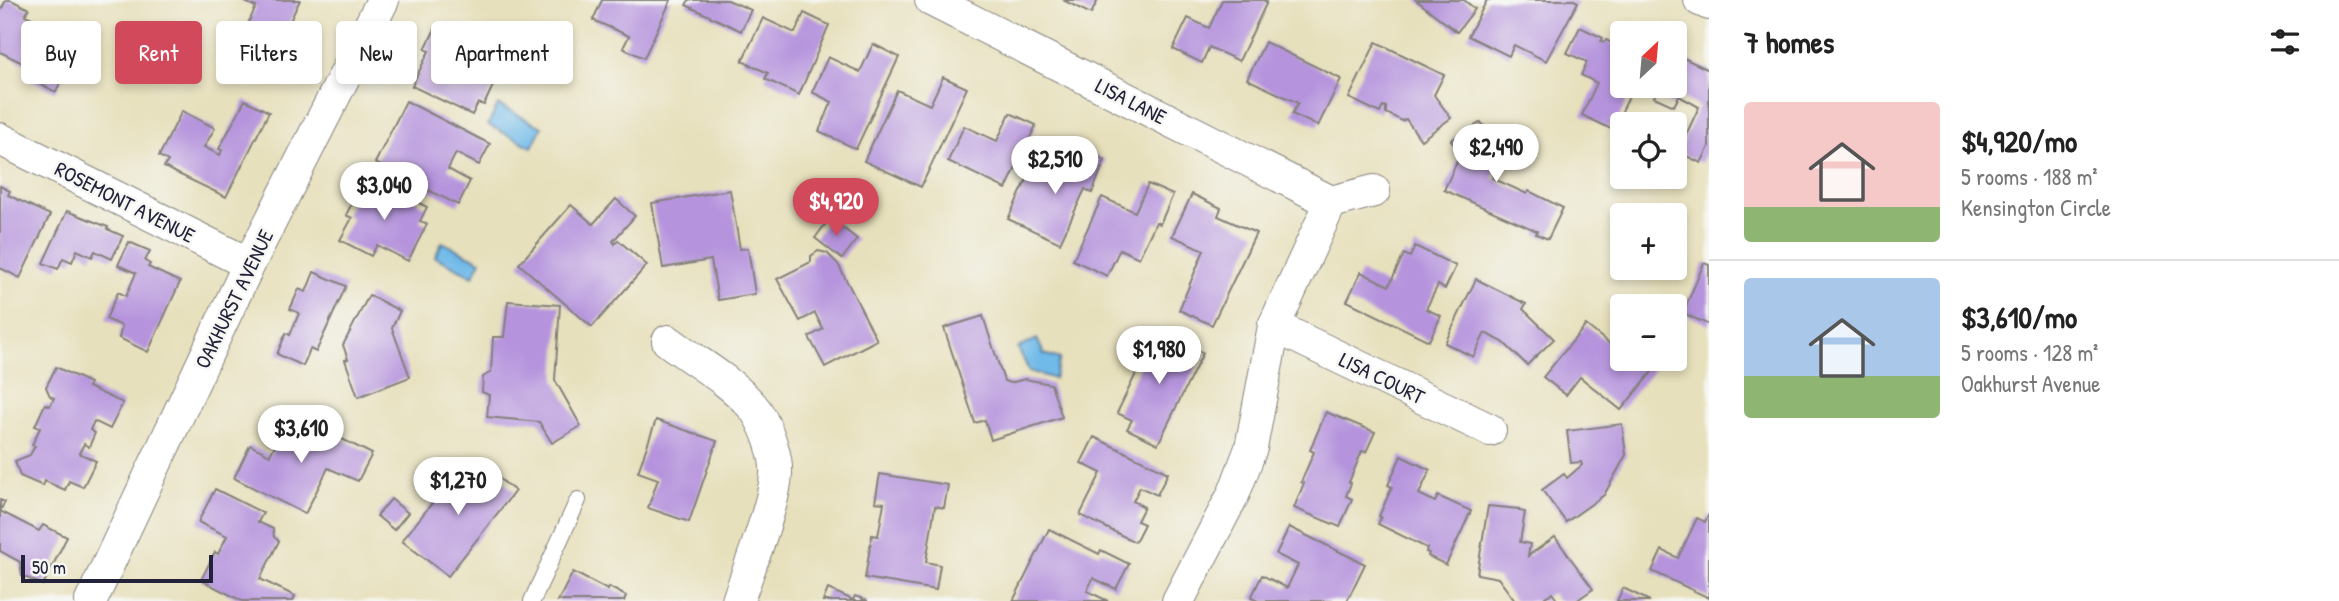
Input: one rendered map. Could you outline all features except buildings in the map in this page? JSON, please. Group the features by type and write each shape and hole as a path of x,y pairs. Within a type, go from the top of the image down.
{"street":[{"name":"OAKHURST AVENUE","path":"91,601 249,264 383,0"},
{"name":"LISA LANE","path":"931,0 1331,202"},
{"path":"1700,0 1709,4"},
{"name":"ROSEMONT AVENUE","path":"0,139 249,264"},
{"path":"1178,601 1234,493 1251,449 1274,326 1331,202 1374,191"},
{"name":"LISA COURT","path":"1274,326 1490,430"},
{"path":"668,341 732,387 752,406 763,421 776,466 772,498 738,601"}],"lane":[{"path":"532,601 578,500"}],"water":[{"path":"498,105 542,127 532,147 488,125"},
{"path":"442,242 481,261 473,276 435,257"},
{"path":"1037,339 1044,354 1060,359 1054,379 1029,371 1018,348"}]}
